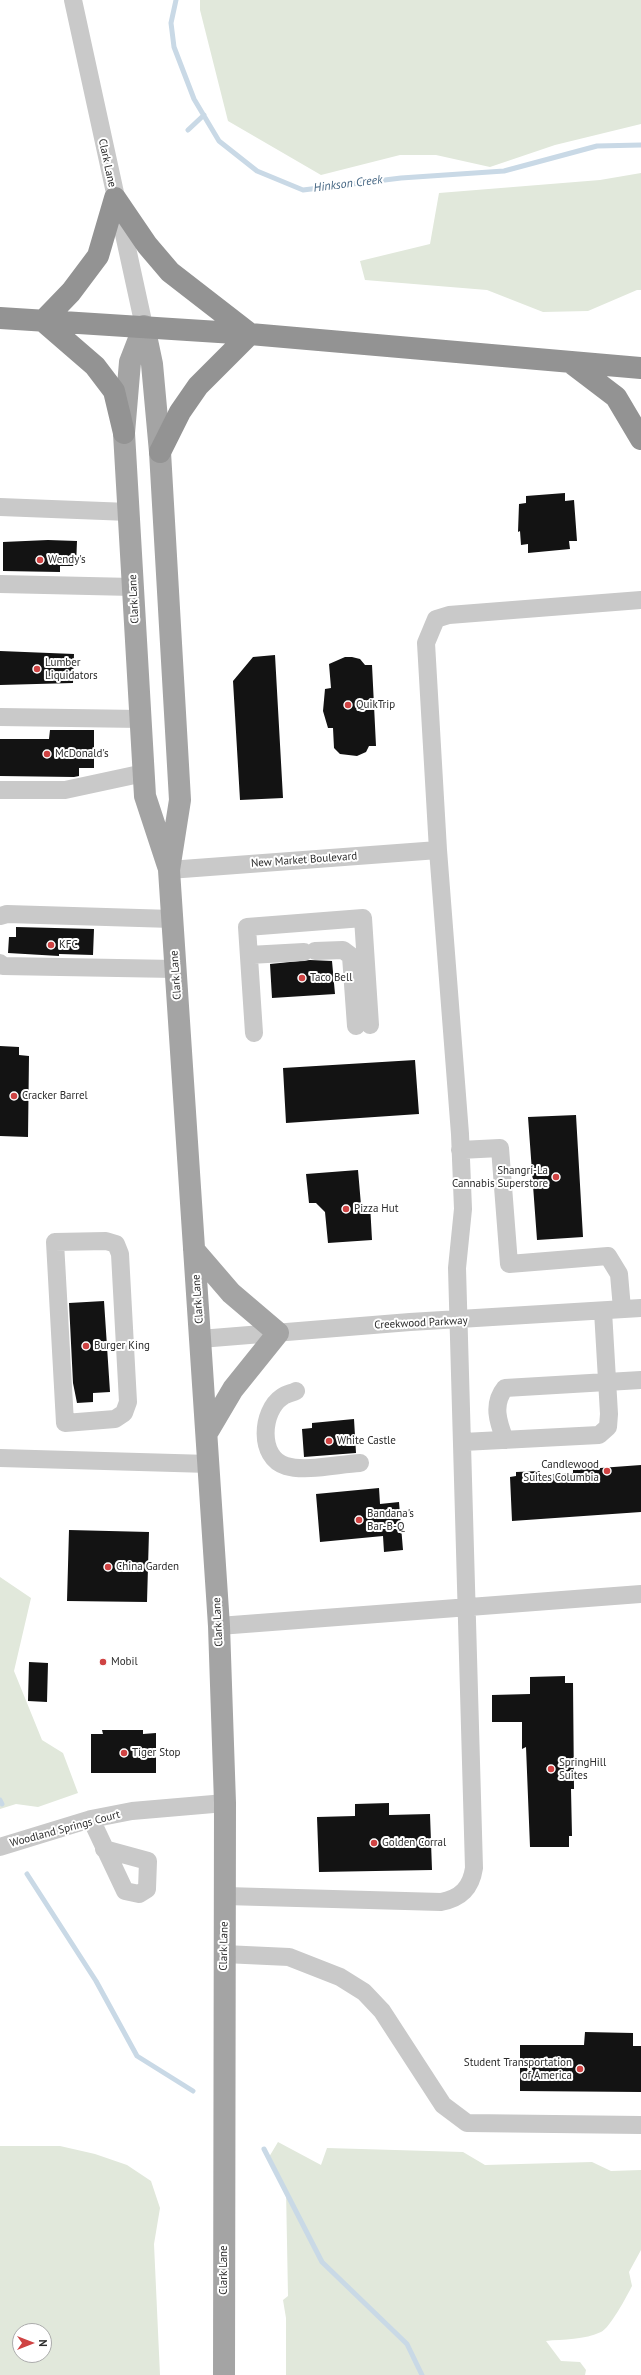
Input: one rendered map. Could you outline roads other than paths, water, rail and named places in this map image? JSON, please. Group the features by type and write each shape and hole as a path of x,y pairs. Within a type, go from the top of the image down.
{"highway":[{"path":"43,321 71,292 98,256 115,198"},
{"path":"115,198 147,244 170,272 250,334"},
{"path":"0,318 144,326 250,334 641,368"},
{"path":"43,321 95,366 114,391 124,433"},
{"path":"160,452 180,412 198,386 250,334"},
{"path":"570,362 616,397 641,439"}],"main road":[{"name":"Clark Lane","path":"144,326 130,362 124,433 145,796 169,870"},
{"name":"Clark Lane","path":"144,326 152,364 160,452 180,800 169,870 219,1626 225,1802 224,2375"},
{"path":"194,1250 231,1293 278,1333 233,1389 207,1432"}],"street":[{"name":"Clark Lane","path":"73,0 144,326"},
{"path":"0,507 129,512"},
{"path":"0,584 133,587"},
{"path":"225,1896 441,1902 453,1900 464,1893 472,1880 474,1868 468,1607 460,1321 457,1268 463,1209 438,850 426,642 436,619 449,615 641,600"},
{"path":"0,717 141,719"},
{"path":"0,790 66,790 144,773"},
{"name":"New Market Boulevard","path":"169,870 438,850"},
{"path":"0,916 7,914 172,919"},
{"path":"249,956 343,950 351,956 363,1026 363,918 247,927 254,1033"},
{"path":"0,963 3,966 175,969"},
{"path":"460,1150 500,1148 509,1264 608,1256 619,1274 622,1309"},
{"path":"106,1241 116,1244 120,1254 124,1344 128,1402 124,1412 115,1419 66,1422 55,1242 106,1241"},
{"name":"Creekwood Parkway","path":"200,1339 410,1322 460,1321 641,1308"},
{"path":"463,1442 600,1435 608,1426 603,1311"},
{"path":"505,1440 499,1424 497,1411 499,1396 505,1388 641,1380"},
{"path":"296,1391 282,1397 273,1407 267,1420 266,1435 269,1453 278,1463 287,1466 303,1467 360,1463"},
{"path":"0,1458 209,1464"},
{"path":"219,1626 641,1594"},
{"name":"Woodland Springs Court","path":"0,1847 91,1819 132,1811 225,1802"},
{"path":"91,1819 104,1849"},
{"path":"224,1954 289,1957 340,1977 364,1992 382,2011 443,2105 467,2123 641,2125"}],"waterway":[{"name":"Hinkson Creek","path":"176,0 171,23 174,47 194,99 219,141 257,171 303,190 401,178 504,171 597,146 641,145"},
{"path":"188,130 204,115"},
{"path":"0,1800 2,1804"},
{"path":"27,1874 96,1981 137,2056 193,2091"},
{"path":"264,2149 322,2262 407,2344 422,2375"}],"place":[{"name":"Wendy's","path":"40,560"},
{"name":"Lumber Liquidators","path":"37,669"},
{"name":"QuikTrip","path":"348,705"},
{"name":"McDonald's","path":"47,754"},
{"name":"KFC","path":"51,945"},
{"name":"Taco Bell","path":"302,978"},
{"name":"Cracker Barrel","path":"14,1096"},
{"name":"Shangri-La Cannabis Superstore","path":"556,1177"},
{"name":"Pizza Hut","path":"346,1209"},
{"name":"Burger King","path":"86,1346"},
{"name":"White Castle","path":"329,1441"},
{"name":"Candlewood Suites Columbia","path":"607,1471"},
{"name":"Bandana's Bar-B-Q","path":"359,1520"},
{"name":"China Garden","path":"108,1567"},
{"name":"Mobil","path":"103,1662"},
{"name":"Tiger Stop","path":"124,1753"},
{"name":"SpringHill Suites","path":"551,1769"},
{"name":"Golden Corral","path":"374,1843"},
{"name":"Student Transportation of America","path":"580,2069"}]}
